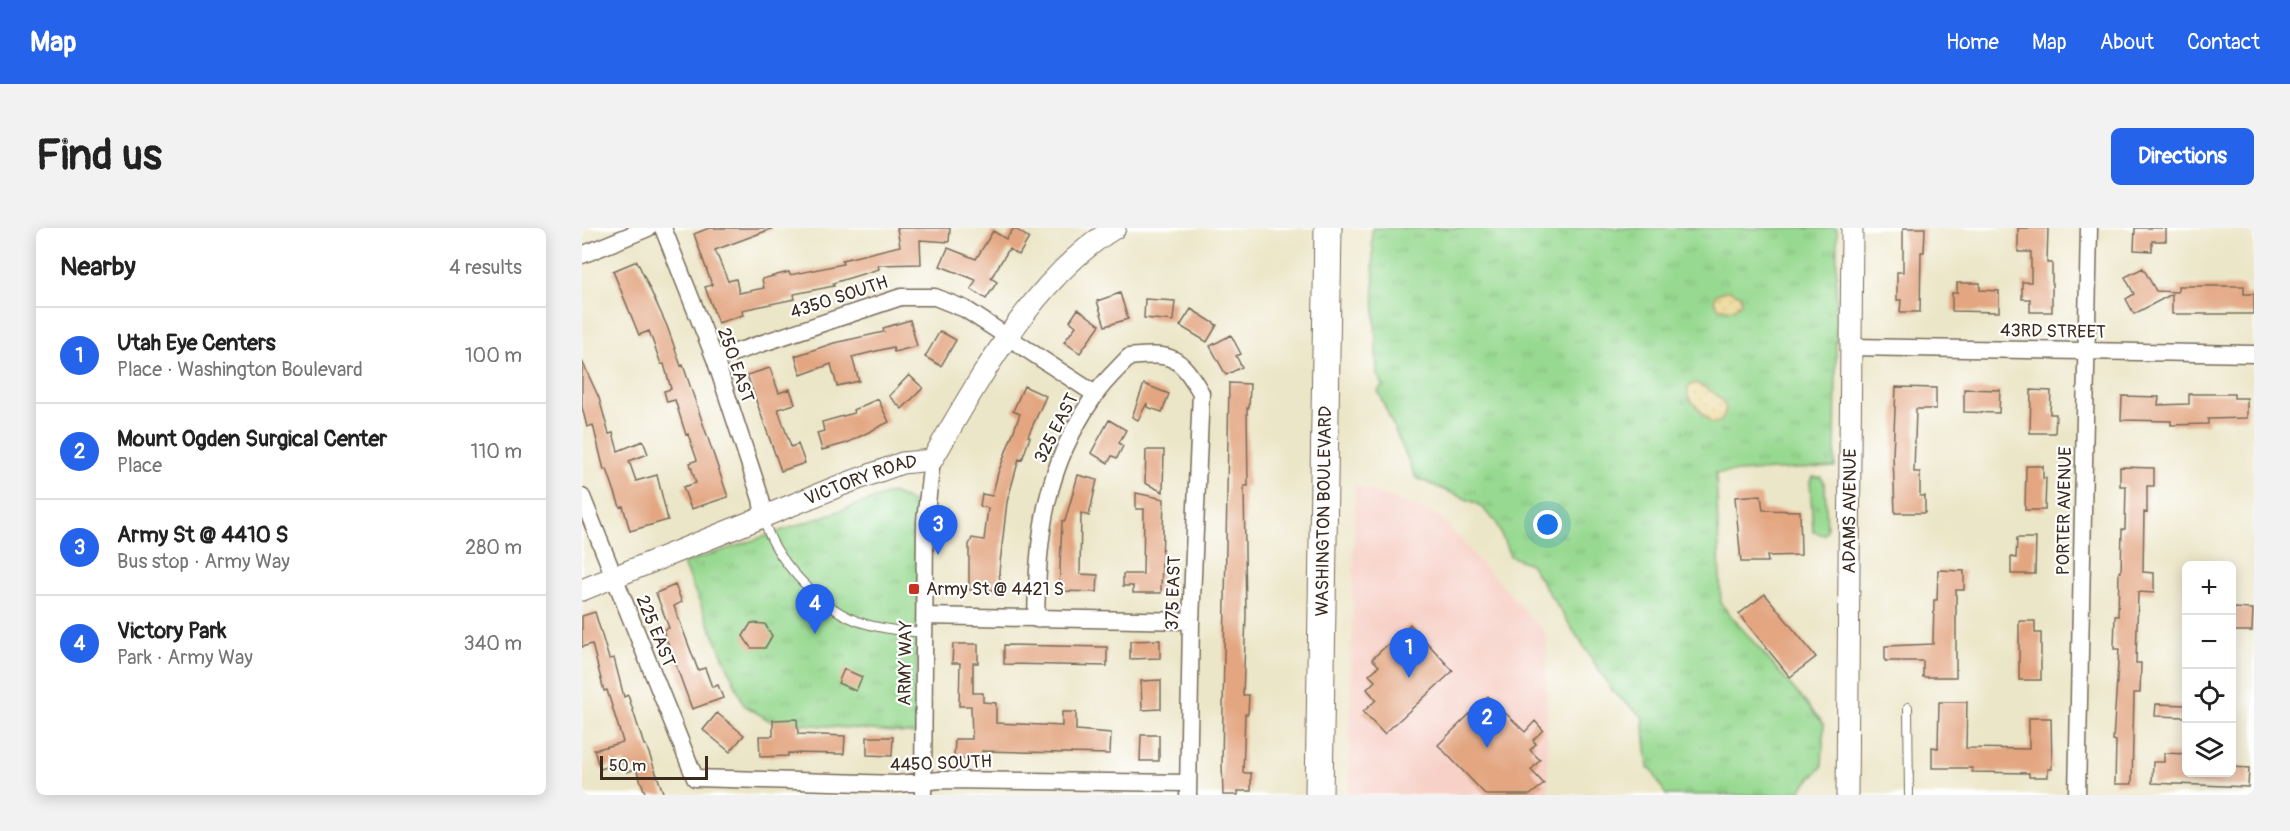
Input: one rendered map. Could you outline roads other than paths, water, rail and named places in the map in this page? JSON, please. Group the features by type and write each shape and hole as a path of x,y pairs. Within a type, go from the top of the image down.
{"main road":[{"name":"WASHINGTON BOULEVARD","path":"1319,795 1328,228"}],"street":[{"path":"582,255 648,228"},
{"name":"250 EAST","path":"663,228 715,359 761,499 764,517"},
{"name":"VICTORY ROAD","path":"582,590 902,464 932,460 992,358 1063,268 1115,228"},
{"name":"ADAMS AVENUE","path":"1847,795 1852,228"},
{"name":"PORTER AVENUE","path":"2077,795 2089,228"},
{"name":"4350 SOUTH","path":"715,359 901,297 935,297 965,309 1095,394"},
{"name":"43RD STREET","path":"1851,347 2254,354"},
{"name":"325 EAST","path":"1036,619 1038,554 1044,506 1057,464 1095,394 1130,357 1162,354 1185,367 1201,393"},
{"name":"375 EAST","path":"1188,789 1191,621 1201,393"},
{"name":"ARMY WAY","path":"923,788 925,521 932,460"},
{"name":"225 EAST","path":"582,498 695,778"},
{"path":"925,624 1036,619 1191,621"},
{"name":"4450 SOUTH","path":"695,778 897,784 923,788 1188,789"}],"lane":[{"path":"764,517 767,532 792,572 824,600 855,620 892,631 925,624"},
{"path":"1908,707 1909,795"}],"place":[{"name":"Army St @ 4410 S","path":"938,555"},
{"name":"Army St @ 4421 S","path":"914,589"},
{"name":"Victory Park","path":"815,634"},
{"name":"Utah Eye Centers","path":"1409,678"},
{"name":"Mount Ogden Surgical Center","path":"1487,748"}]}
